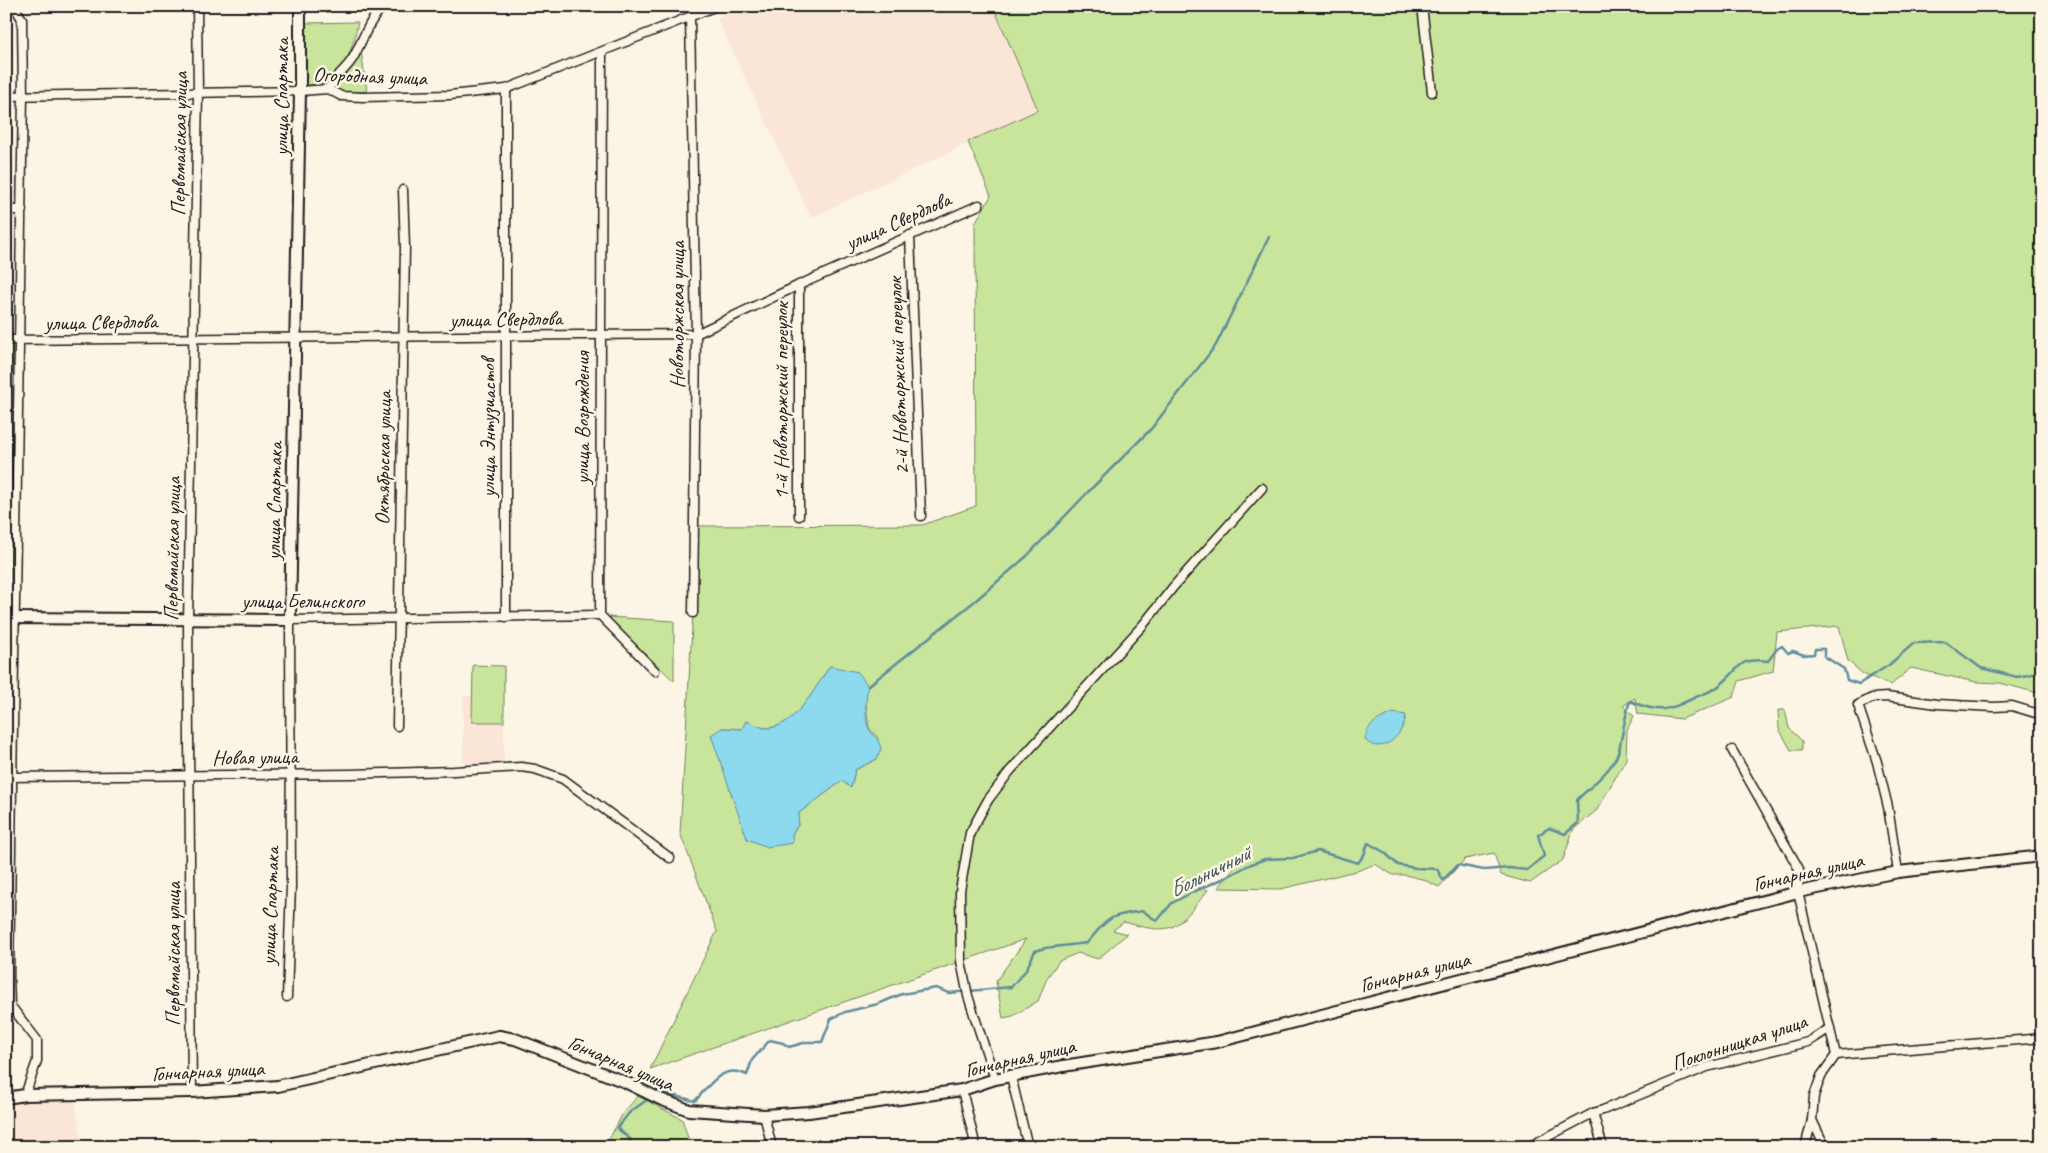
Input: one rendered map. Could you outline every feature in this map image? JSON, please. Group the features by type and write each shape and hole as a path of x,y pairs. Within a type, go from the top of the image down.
{"street":[{"path":"14,6 22,20 24,96 11,618 10,1005 37,1040 37,1061 25,1095"},
{"name":"Первомайская улица","path":"192,1092 188,620 198,93 197,6"},
{"name":"улица Спартака","path":"287,997 291,886 290,620 300,6"},
{"path":"328,89 354,56 373,16 383,6"},
{"name":"Огородная улица","path":"6,96 328,89 341,96 363,97 450,95 506,89 602,53 717,6"},
{"path":"1422,6 1432,92"},
{"name":"Новоторжская улица","path":"690,18 696,334 693,613"},
{"name":"улица Возрождения","path":"600,615 602,53"},
{"name":"улица Энтузиастов","path":"506,89 506,617"},
{"name":"Октябрьская улица","path":"397,726 404,247 403,190"},
{"name":"улица Свердлова","path":"6,340 696,334 799,285 979,204"},
{"path":"6,210 22,210"},
{"name":"2-й Новоторжский переулок","path":"910,235 921,516"},
{"name":"1-й Новоторжский переулок","path":"799,285 799,516"},
{"path":"995,1079 968,996 961,961 960,891 970,833 988,800 1010,771 1144,625 1174,586 1262,488"},
{"path":"600,615 655,671"},
{"name":"улица Белинского","path":"11,618 290,620 600,615"},
{"path":"1898,872 1888,807 1877,762 1858,705 1872,698 1887,697 1937,704 2012,706 2042,715"},
{"path":"1732,750 1799,869 1798,892 1836,1055 1821,1076 1814,1096 1812,1120 1805,1147"},
{"name":"Новая улица","path":"10,777 535,769 556,776 670,858"},
{"name":"Гончарная улица","path":"6,1098 25,1095 192,1092 278,1086 498,1036 524,1043 625,1082 676,1106 701,1112 764,1115 809,1112 962,1090 995,1079 1063,1066 1217,1042 1798,892 1898,872 2042,856"},
{"name":"Поклонницкая улица","path":"1528,1147 1593,1113 1708,1067 1808,1042 1830,1028"},
{"path":"1836,1055 2042,1038"},
{"path":"1011,1076 1028,1147"},
{"path":"962,1090 975,1144 963,1147"},
{"path":"1593,1113 1603,1147"},
{"path":"764,1115 772,1147"},
{"path":"1812,1120 1825,1147"}],"shaded area":[{"path":"743,6 993,6 1038,110 811,218 717,18"},
{"path":"463,696 472,696 472,722 504,722 504,764 463,764"},
{"path":"75,1099 82,1147 6,1147 6,1101"}],"green space":[{"path":"993,6 2042,6 2042,694 2000,683 1976,682 1911,668 1891,685 1863,674 1848,661 1839,626 1777,632 1773,671 1739,681 1734,697 1682,719 1638,714 1635,698 1623,706 1634,716 1627,730 1626,759 1597,810 1573,830 1563,860 1530,883 1501,875 1494,853 1465,859 1439,887 1422,879 1405,875 1393,875 1375,864 1360,870 1281,889 1218,888 1241,860 1181,882 1208,890 1187,916 1172,927 1154,929 1124,922 1113,930 1127,934 1098,959 1078,953 1059,961 1047,978 1038,1001 1013,1016 1003,1018 996,981 1026,939 650,1069 717,931 680,833 698,526 922,525 976,506 975,223 991,196 968,142 1038,110","holes":["830,666 868,686 865,698 869,728 878,738 877,759 855,770 851,787 842,781 799,813 798,825 792,834 722,728 742,729 746,721 765,728 786,722 804,705"]},
{"path":"358,22 349,54 337,72 320,83 308,85 303,81 305,23"},
{"path":"361,51 367,91 340,94 335,91 334,86 350,69"},
{"path":"6,345 13,345 11,610 6,609"},
{"path":"607,617 674,621 674,681"},
{"path":"473,665 504,666 504,722 472,722"},
{"path":"1778,710 1785,710 1789,728 1802,741 1802,750 1791,750 1779,729"},
{"path":"638,1096 682,1119 691,1147 601,1147 607,1143 623,1113"}],"water":[{"path":"830,666 858,672 868,686 866,720 869,729 880,745 881,749 877,759 855,770 851,788 842,781 799,813 798,825 792,834 793,843 767,847 747,839 711,735 722,728 742,729 746,721 765,728 786,722 811,695"},
{"path":"1393,713 1406,715 1401,729 1392,741 1379,746 1372,745 1365,740 1368,729 1374,722"}],"waterway":[{"path":"868,686 975,601 1027,556 1151,429 1216,345 1269,237"},
{"name":"Больничный","path":"656,1094 660,1092 695,1101 711,1083 724,1074 738,1072 747,1075 752,1060 770,1040 783,1043 789,1047 807,1042 822,1042 831,1019 845,1012 878,1004 902,994 936,988 949,993 1011,987 1026,970 1035,951 1087,943 1106,922 1123,914 1143,911 1157,921 1172,903 1265,859 1293,858 1318,851 1358,863 1364,855 1368,843 1384,852 1398,865 1437,869 1443,880 1458,865 1484,870 1509,868 1527,870 1544,856 1538,835 1549,828 1565,834 1578,823 1577,800 1606,772 1615,759 1620,747 1630,701 1649,708 1670,708 1714,689 1744,663 1758,660 1768,661 1777,649 1782,646 1788,653 1793,651 1804,655 1814,654 1815,649 1824,649 1824,656 1844,669 1847,680 1859,684 1889,665 1914,643 1945,642 1981,668 2017,677 2042,672"},
{"name":"Больничный","path":"627,1147 631,1140 617,1128 630,1112 651,1097"}]}
